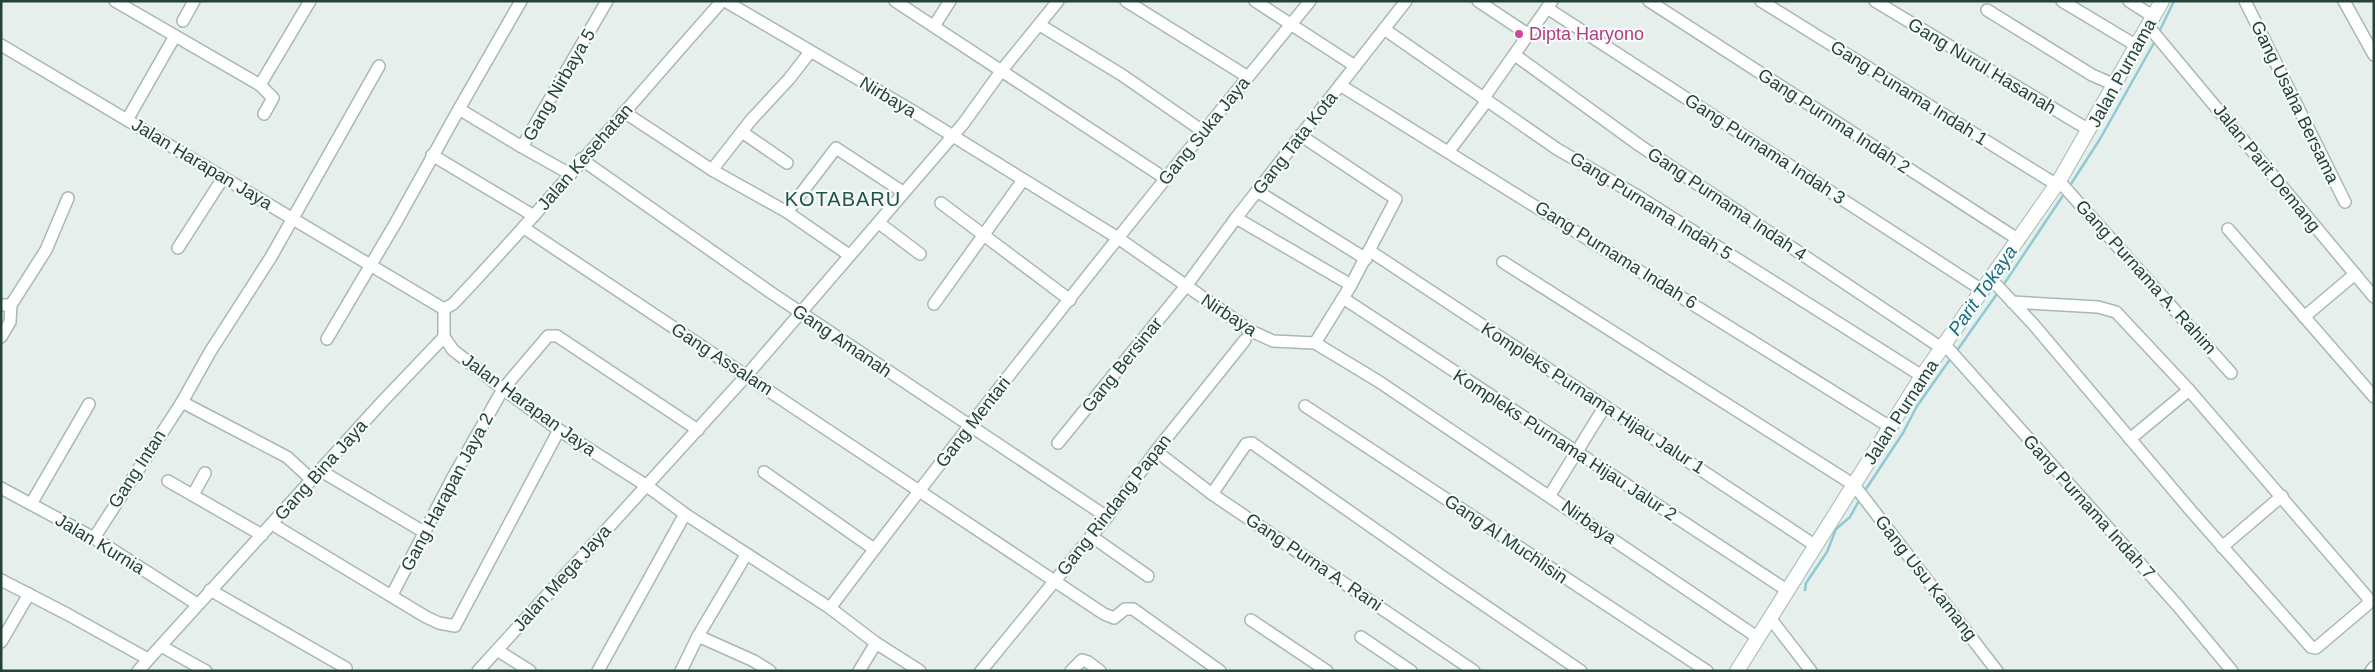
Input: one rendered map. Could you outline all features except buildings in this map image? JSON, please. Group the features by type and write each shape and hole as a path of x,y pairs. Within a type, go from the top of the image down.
{"street":[{"path":"115,1 260,85 273,98 264,114"},
{"path":"183,21 194,1"},
{"path":"260,85 310,1"},
{"path":"326,339 369,264 395,224 432,155 521,1"},
{"name":"Gang Nirbaya 5","path":"570,174 522,146 607,1"},
{"name":"Nirbaya","path":"723,1 951,136 1118,238 1186,286 1248,336 1272,341 1314,343 1378,380 1757,637"},
{"name":"Jalan Kesehatan","path":"444,309 453,304 524,228 581,159 723,1"},
{"path":"894,1 1166,178"},
{"path":"934,26 950,1"},
{"name":"Jalan Mega Jaya","path":"478,671 698,430 879,223 903,192 976,108 1002,70 1058,1"},
{"path":"1126,1 1248,77"},
{"path":"1256,1 1355,66"},
{"name":"Gang Suka Jaya","path":"1118,238 1310,1"},
{"name":"Gang Tata Kota","path":"1186,286 1236,218 1406,1"},
{"path":"1478,1 1529,36"},
{"name":"Gang Purnma Indah 2","path":"1649,1 2019,240"},
{"name":"Gang Punama Indah 1","path":"1761,1 2063,186"},
{"name":"Gang Nurul Hasanah","path":"1875,1 2090,130"},
{"path":"2062,1 2137,46"},
{"name":"Jalan Parit Demang","path":"2129,1 2154,28 2374,297"},
{"name":"Jalan Purnama","path":"1737,671 1816,546 1860,492 1890,426 1922,376 1949,350 1982,290 1994,282 2019,240 2063,186 2090,130 2137,46 2154,28 2162,1"},
{"name":"Gang Usaha Bersama","path":"2245,1 2345,202"},
{"path":"2344,1 2374,56"},
{"path":"1449,151 1550,3"},
{"name":"Gang Purnama Indah 3","path":"1550,3 1982,290"},
{"path":"1987,10 2092,75 2114,86"},
{"path":"1040,25 1122,75 1204,132"},
{"name":"Gang Purnama Indah 5","path":"1384,30 1556,149 1636,195 1922,376"},
{"path":"127,120 175,36"},
{"name":"Jalan Harapan Jaya","path":"1,45 444,309"},
{"path":"712,170 810,52"},
{"name":"Gang Purnama Indah 4","path":"1515,55 1639,145 1949,350"},
{"name":"Gang Intan","path":"94,538 182,402 210,352 271,257 379,66"},
{"name":"Gang Purnama Indah 6","path":"1340,85 1890,426"},
{"path":"459,109 522,146"},
{"path":"624,112 712,170 787,212 850,255"},
{"path":"742,132 787,163"},
{"path":"1300,136 1396,199 1351,285 1314,343"},
{"path":"787,212 836,148 903,192"},
{"path":"432,155 534,216"},
{"name":"Gang Amanah","path":"581,159 800,312 1107,518"},
{"path":"178,248 223,178"},
{"path":"934,304 1023,180"},
{"name":"Gang Purnama A. Rahim","path":"2063,186 2231,373"},
{"name":"Kompleks Purnama Hijau Jalur 1","path":"1257,191 1368,255 1605,406 1816,546"},
{"path":"1,337 10,322 6,305 46,250 68,198"},
{"path":"941,203 1070,300"},
{"path":"1236,218 1351,285"},
{"path":"879,223 920,254"},
{"name":"Gang Assalam","path":"524,228 1111,618 1125,609 1133,609 1220,671"},
{"path":"2228,229 2374,398"},
{"name":"Gang Mentari","path":"830,608 919,490 1118,238"},
{"path":"1503,262 1860,492"},
{"path":"2304,317 2355,274"},
{"path":"1994,282 2222,546 2313,648 2368,604 2368,598 2282,496 2189,390 2116,312 2098,307 2009,298"},
{"name":"Gang Bersinar","path":"1058,443 1186,286"},
{"name":"Kompleks Purnama Hijau Jalur 2","path":"1343,298 1788,591"},
{"path":"444,309 444,337"},
{"name":"Gang Harapan Jaya 2","path":"392,595 424,532 503,389 539,344 548,336 557,336 698,430"},
{"name":"Gang Rindang Papan","path":"981,671 1107,518 1156,451 1248,336"},
{"name":"Jalan Harapan Jaya","path":"444,337 453,350 560,430 647,486 746,555 830,608 920,671"},
{"name":"Gang Bina Jaya","path":"138,671 197,604 444,337"},
{"name":"Gang Purnama Indah 7","path":"1949,350 2178,606 2232,671"},
{"path":"2130,439 2189,390"},
{"path":"182,402 287,457 312,480"},
{"path":"31,504 89,404"},
{"name":"Gang Al Muchlisin","path":"1305,406 1538,562 1707,671"},
{"path":"1550,495 1605,406"},
{"path":"272,524 439,623 455,626 560,430"},
{"path":"1212,494 1246,444 1252,443 1581,671"},
{"name":"Gang Purna A. Rani","path":"1156,451 1212,494 1474,671"},
{"path":"321,471 424,532"},
{"path":"764,472 874,549"},
{"path":"193,495 205,473"},
{"path":"168,481 262,535"},
{"name":"Gang Usu Kamang","path":"1860,492 1997,671"},
{"name":"Jalan Kurnia","path":"3,493 31,504 94,538 197,604"},
{"path":"2222,546 2282,496"},
{"path":"598,671 685,514"},
{"path":"1091,536 1148,576"},
{"path":"680,671 698,636 746,555"},
{"path":"1,580 148,659"},
{"path":"210,590 346,668"},
{"path":"2,637 29,594"},
{"path":"1770,618 1811,671"},
{"path":"1251,620 1327,671"},
{"path":"698,636 754,660 770,671"},
{"path":"1361,637 1411,671"},
{"path":"859,671 876,642"},
{"path":"161,646 206,671"},
{"path":"497,650 530,671"},
{"path":"1071,671 1082,660 1100,671"},
{"path":"2371,671 2374,667"}],"waterway":[{"name":"Parit Tokaya","path":"2158,34 2174,1"},
{"name":"Parit Tokaya","path":"2069,187 2100,139 2155,41"},
{"name":"Parit Tokaya","path":"2002,287 2064,194"},
{"name":"Parit Tokaya","path":"1956,352 1999,291"},
{"name":"Parit Tokaya","path":"1864,492 1903,433 1917,406 1951,358"},
{"name":"Parit Tokaya","path":"1805,590 1806,583 1827,552 1836,529 1850,517 1860,499"}],"place":[{"name":"Dipta Haryono","path":"1519,34"}],"district":[{"name":"KOTABARU","path":"843,199"}]}
